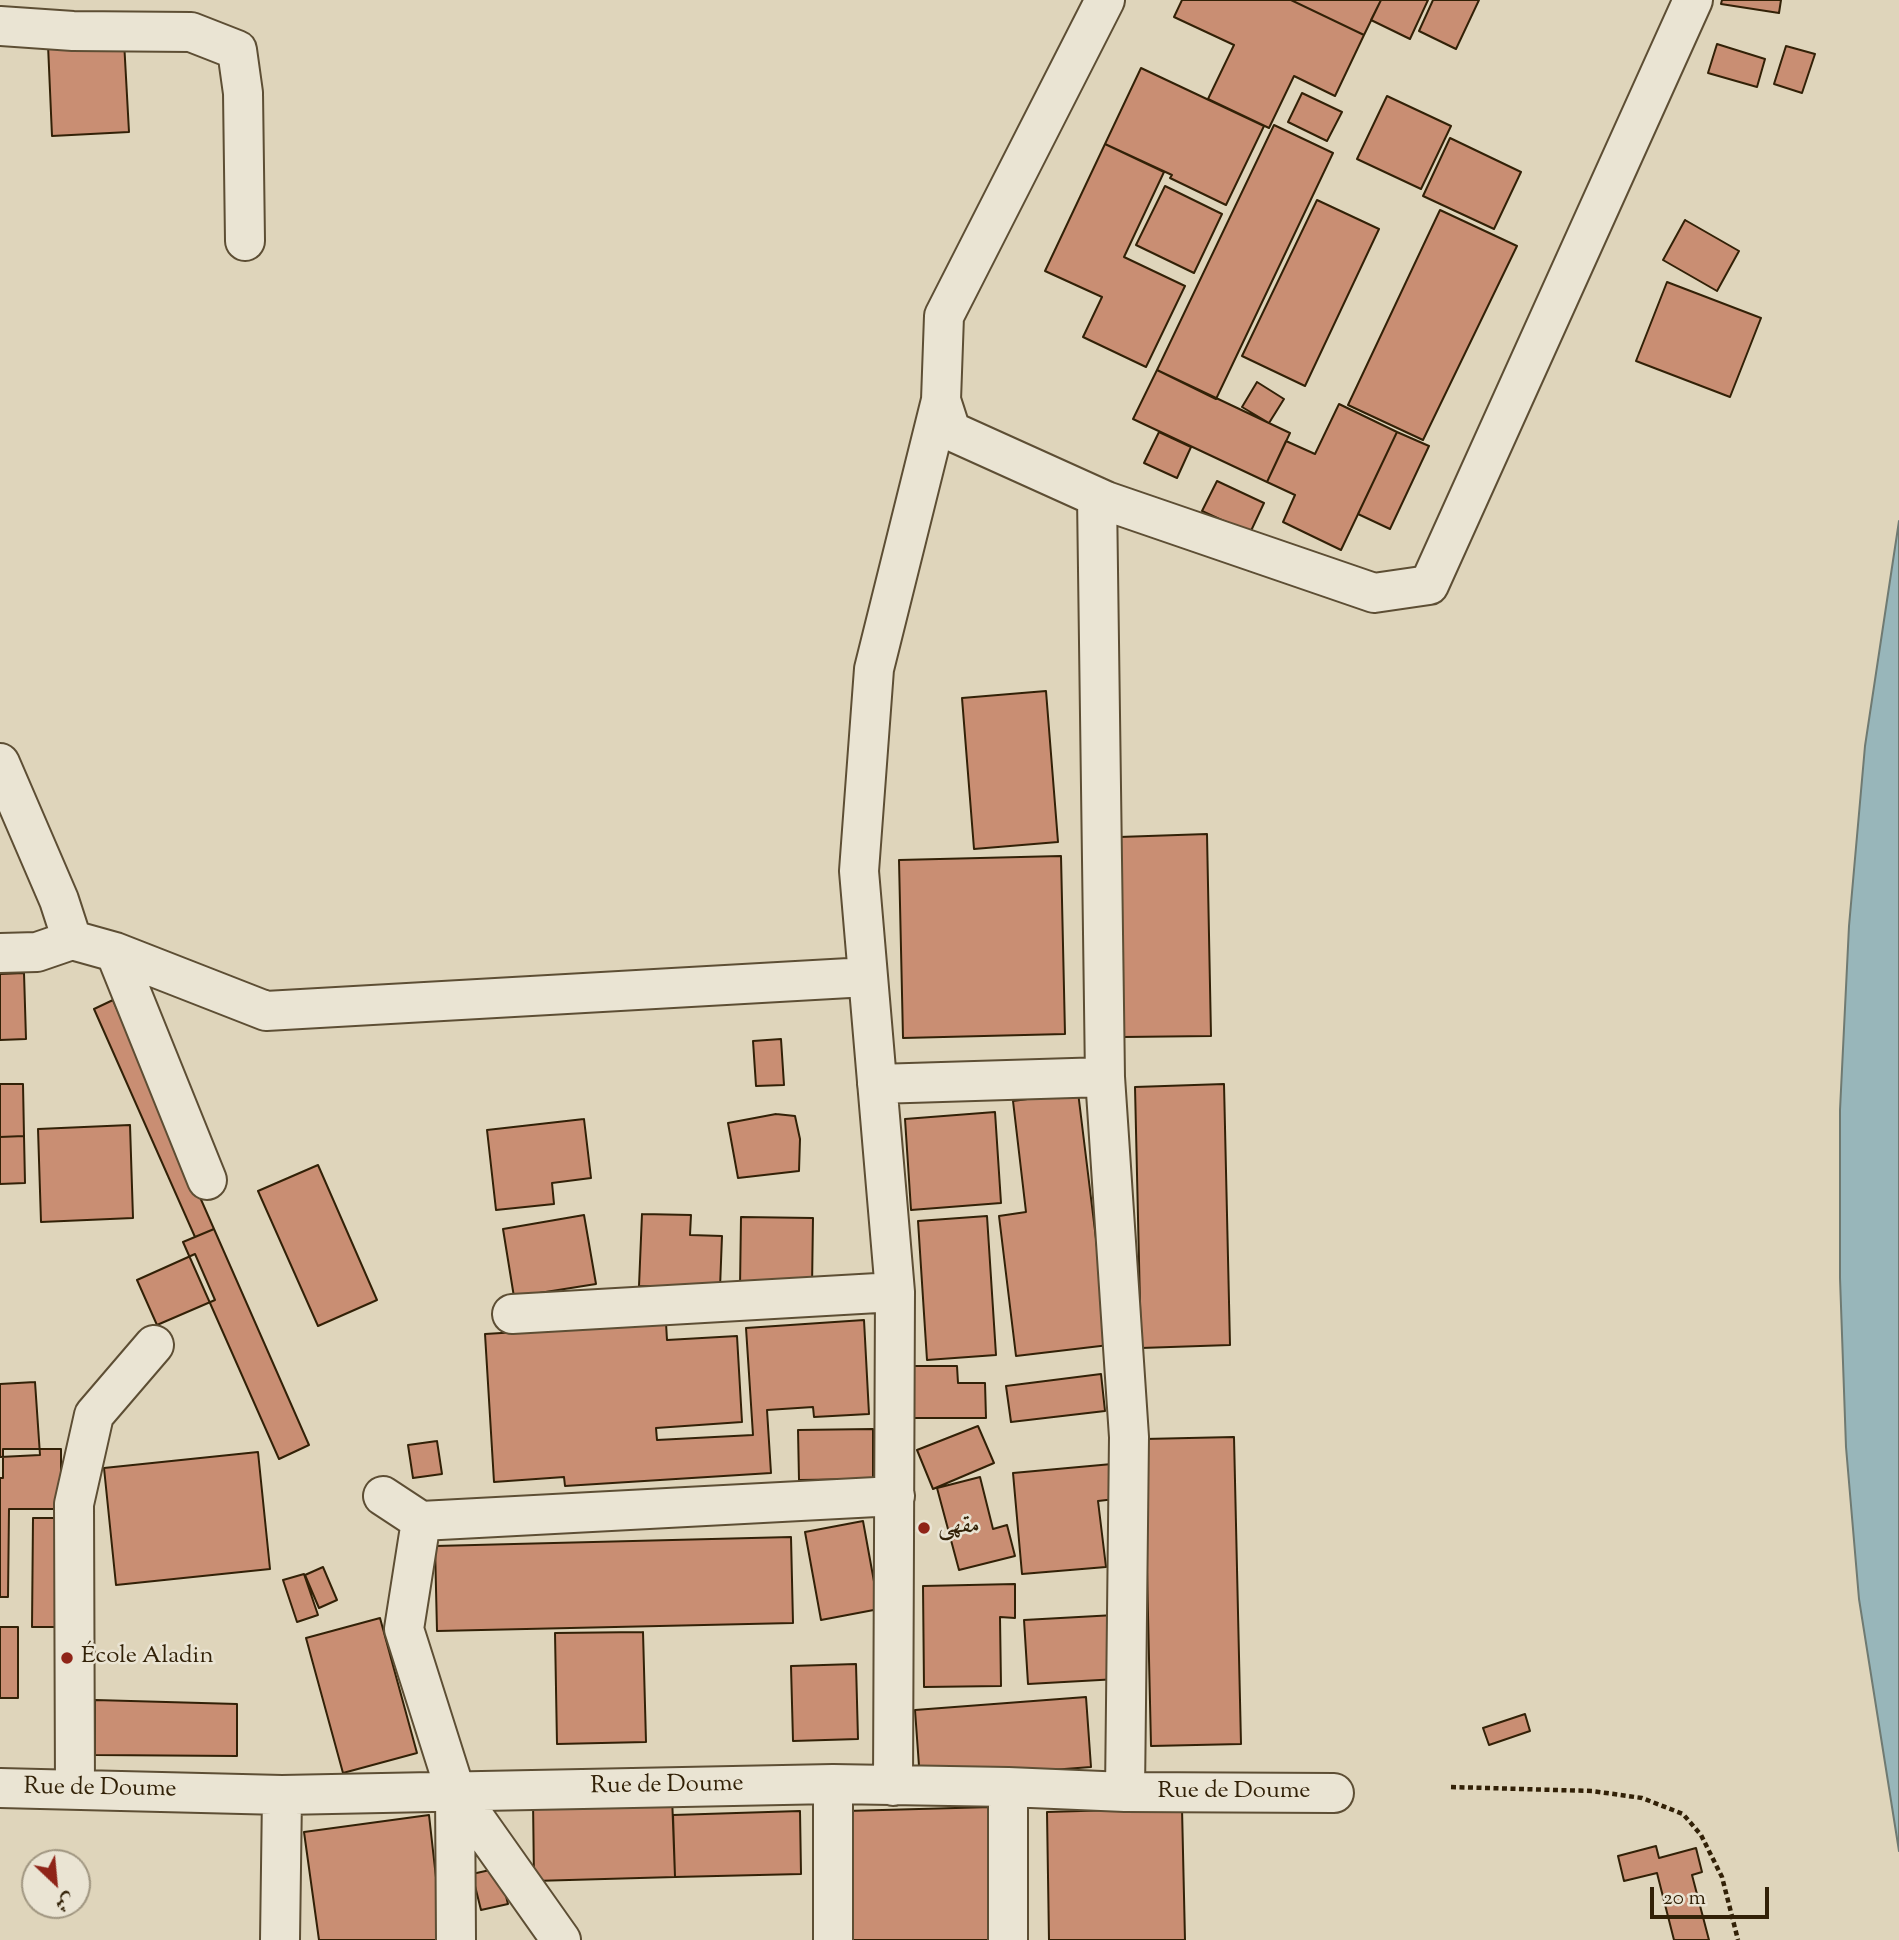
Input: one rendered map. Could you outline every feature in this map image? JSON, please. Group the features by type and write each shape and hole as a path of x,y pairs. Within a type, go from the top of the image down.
{"street":[{"path":"893,1786 895,1292 859,871 874,669 942,400 944,316 1105,0"},
{"path":"942,400 951,431 1097,497 1374,593 1429,585 1693,0"},
{"path":"0,26 73,31 191,32 237,50 243,93 244,241"},
{"path":"1097,497 1105,1077 1129,1437 1125,1792"},
{"path":"0,763 59,900 72,940"},
{"path":"0,953 37,952 72,940 115,953 266,1011 867,977"},
{"path":"115,953 207,1180"},
{"path":"877,1084 1105,1077"},
{"path":"512,1314 895,1292"},
{"path":"75,1789 74,1504 94,1415 154,1345"},
{"path":"383,1496 421,1521 895,1496"},
{"path":"421,1521 404,1629 455,1790 456,1940"},
{"path":"833,1784 833,1940"},
{"name":"Rue de Doume","path":"0,1788 282,1795 833,1784 1125,1792 1334,1793"},
{"path":"1007,1940 1008,1787"},
{"path":"455,1790 561,1940"},
{"path":"280,1940 282,1795"}],"path":[{"path":"1451,1787 1592,1791 1642,1798 1683,1814 1701,1835 1722,1877 1738,1940"}],"water":[{"path":"1899,521 1899,1851 1859,1599 1846,1447 1840,1278 1840,1110 1849,926 1865,746"}],"building":[{"path":"1182,0 1291,0 1364,35 1335,96 1294,76 1269,128 1208,99 1234,45 1174,17"},
{"path":"1291,0 1381,0 1364,35"},
{"path":"1381,0 1428,0 1410,39 1371,20"},
{"path":"1433,0 1479,0 1456,49 1419,31"},
{"path":"1722,0 1781,0 1779,13 1721,4"},
{"path":"124,41 129,132 52,136 48,45"},
{"path":"1717,44 1765,59 1757,87 1708,73"},
{"path":"1786,46 1815,54 1802,93 1774,84"},
{"path":"1141,68 1264,126 1226,205 1170,178 1172,175 1105,144"},
{"path":"1302,93 1342,112 1327,141 1288,122"},
{"path":"1387,96 1451,126 1421,189 1357,159"},
{"path":"1274,125 1333,153 1216,399 1157,370"},
{"path":"1450,138 1521,172 1494,229 1423,196"},
{"path":"1105,144 1164,172 1124,257 1185,286 1146,367 1083,337 1102,297 1045,271"},
{"path":"1165,186 1222,214 1194,273 1136,245"},
{"path":"1317,200 1379,229 1305,386 1242,356"},
{"path":"1440,210 1517,246 1423,440 1348,405"},
{"path":"1685,220 1739,251 1717,291 1663,260"},
{"path":"1667,282 1761,318 1730,397 1636,361"},
{"path":"1157,370 1290,433 1267,482 1133,419"},
{"path":"1257,382 1284,399 1269,423 1242,407"},
{"path":"1339,404 1397,432 1341,550 1283,522 1295,495 1267,482 1286,441 1315,454"},
{"path":"1159,432 1191,447 1177,478 1144,463"},
{"path":"1397,432 1429,446 1390,529 1358,514"},
{"path":"1217,481 1264,503 1250,533 1202,511"},
{"path":"1046,691 1058,842 974,849 962,698"},
{"path":"1207,834 1211,1036 1123,1037 1119,837"},
{"path":"1061,856 1065,1034 903,1038 899,860"},
{"path":"24,973 26,1039 0,1040 0,974"},
{"path":"113,1000 214,1229 195,1237 94,1009"},
{"path":"781,1039 784,1085 756,1086 753,1041"},
{"path":"0,1084 23,1084 24,1136 0,1137"},
{"path":"1224,1084 1230,1345 1141,1348 1135,1087"},
{"path":"1078,1092 1109,1345 1016,1356 999,1216 1026,1212 1013,1101"},
{"path":"995,1112 1001,1203 911,1210 905,1119"},
{"path":"776,1114 795,1116 800,1139 799,1171 738,1178 728,1123"},
{"path":"584,1119 591,1178 552,1183 554,1204 496,1210 487,1130"},
{"path":"130,1125 133,1218 41,1222 38,1129"},
{"path":"24,1136 25,1183 0,1184 0,1137"},
{"path":"318,1165 377,1300 318,1326 258,1191"},
{"path":"642,1214 691,1215 690,1235 722,1236 720,1288 639,1286"},
{"path":"584,1215 596,1284 514,1297 503,1229"},
{"path":"987,1216 996,1355 927,1360 918,1221"},
{"path":"741,1217 813,1218 812,1288 740,1287"},
{"path":"214,1229 309,1445 279,1459 183,1242"},
{"path":"195,1254 215,1300 157,1325 137,1280"},
{"path":"864,1320 869,1414 814,1417 813,1407 767,1410 771,1473 565,1486 564,1477 494,1482 485,1334 666,1323 667,1340 737,1336 742,1422 656,1428 657,1440 753,1435 746,1328"},
{"path":"910,1366 957,1366 958,1383 985,1383 986,1418 910,1418"},
{"path":"1101,1374 1105,1411 1011,1422 1006,1386"},
{"path":"35,1382 40,1455 0,1457 0,1384"},
{"path":"978,1426 994,1463 933,1489 917,1450"},
{"path":"873,1429 873,1479 799,1480 798,1430"},
{"path":"1234,1437 1241,1744 1151,1746 1144,1439"},
{"path":"437,1441 442,1474 413,1478 408,1445"},
{"path":"3,1449 61,1449 61,1509 9,1509 8,1597 0,1597 0,1478 3,1478"},
{"path":"258,1452 270,1569 116,1585 104,1468"},
{"path":"1112,1464 1115,1499 1098,1501 1106,1567 1022,1574 1013,1473"},
{"path":"980,1477 993,1529 1007,1525 1015,1556 959,1570 937,1488"},
{"path":"33,1518 61,1518 60,1627 32,1627"},
{"path":"863,1521 879,1609 821,1620 805,1532"},
{"path":"791,1537 793,1623 437,1631 435,1546"},
{"path":"323,1567 337,1600 319,1608 305,1575"},
{"path":"304,1574 318,1615 297,1622 283,1580"},
{"path":"1015,1584 1015,1618 1000,1617 1001,1686 924,1687 923,1586"},
{"path":"1115,1615 1118,1679 1028,1684 1024,1620"},
{"path":"380,1618 417,1753 343,1773 306,1638"},
{"path":"0,1627 18,1627 18,1698 0,1698"},
{"path":"643,1632 646,1742 557,1744 555,1633"},
{"path":"856,1664 858,1739 793,1741 791,1666"},
{"path":"1086,1697 1091,1767 920,1780 915,1710"},
{"path":"95,1700 237,1704 237,1756 95,1755"},
{"path":"1525,1714 1530,1731 1489,1745 1483,1728"},
{"path":"672,1796 675,1877 534,1881 533,1800"},
{"path":"992,1807 995,1940 849,1940 846,1811"},
{"path":"1182,1808 1185,1940 1049,1940 1047,1812"},
{"path":"800,1811 801,1874 675,1877 673,1815"},
{"path":"429,1815 443,1940 319,1940 304,1832"},
{"path":"1656,1846 1659,1858 1696,1848 1702,1872 1692,1875 1709,1940 1674,1940 1657,1873 1624,1881 1618,1856"},
{"path":"499,1868 508,1904 481,1910 472,1874"}],"place":[{"name":"مقهى","path":"924,1528"},
{"name":"École Aladin","path":"67,1658"}]}
